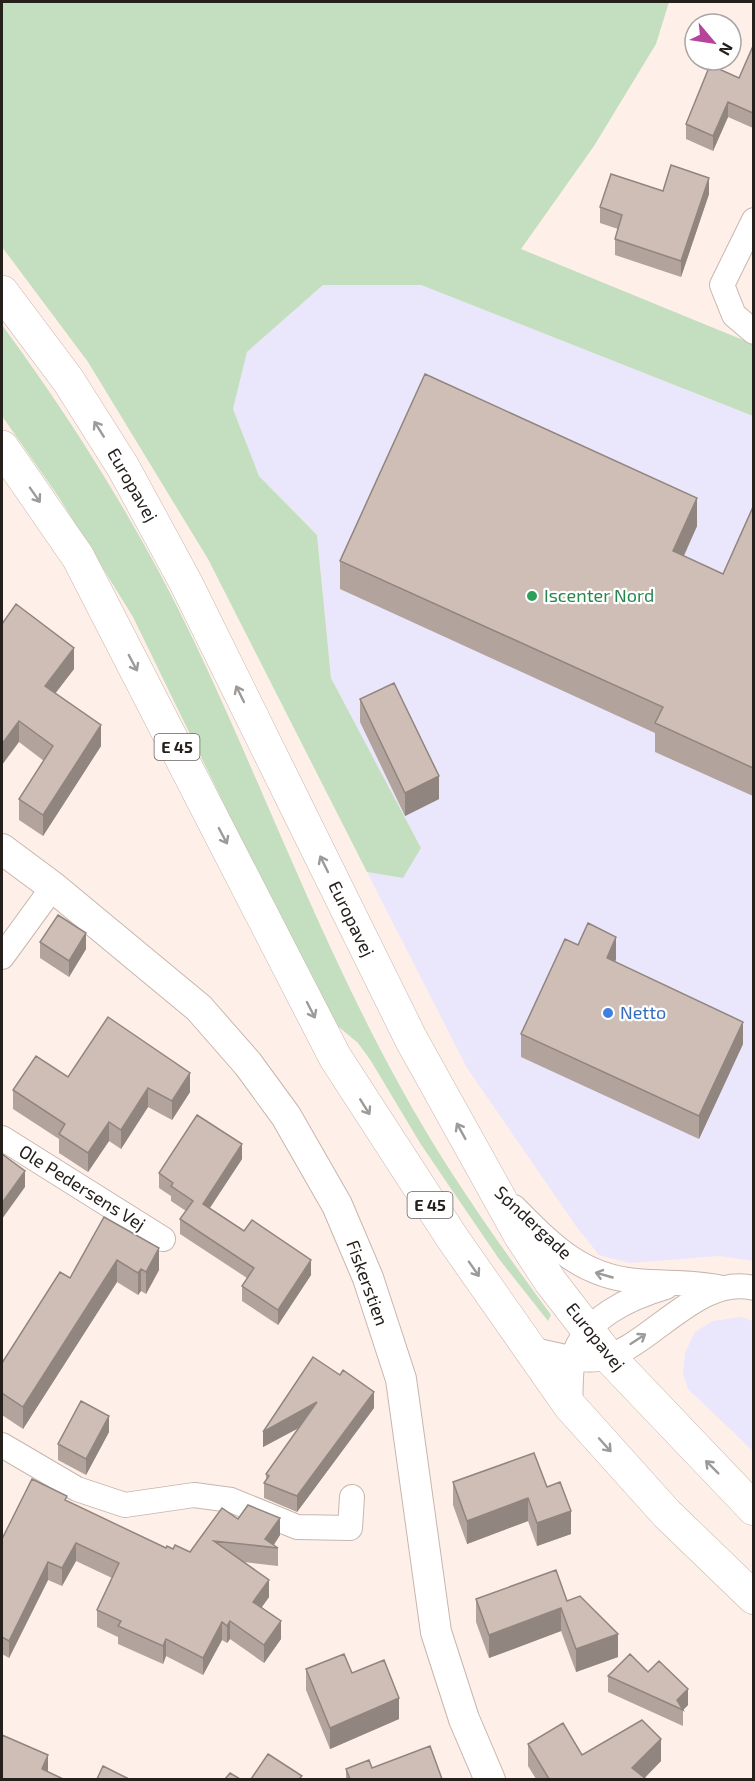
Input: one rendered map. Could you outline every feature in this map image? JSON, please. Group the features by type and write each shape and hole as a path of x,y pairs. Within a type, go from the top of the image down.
{"main road":[{"name":"Europavej","path":"2,292 68,380 123,467 186,583 411,1039 489,1182 550,1281 581,1344 608,1356 753,1509"},
{"name":"E 45","path":"2,447 78,557 335,1057 382,1133 570,1406 667,1514 753,1598"}],"street":[{"path":"753,220 722,285 734,315 753,332"},
{"name":"Fiskerstien","path":"2,849 53,887 199,1008 248,1064 286,1116 337,1205 368,1278 401,1379 436,1632 464,1719 490,1779"},
{"path":"2,957 53,887"},
{"name":"Ole Pedersens Vej","path":"2,1138 163,1239"},
{"name":"Søndergade","path":"489,1182 536,1230 569,1258 585,1268 620,1279 682,1282 722,1288"},
{"name":"Søndergade","path":"581,1344 625,1303 645,1293 682,1282"},
{"name":"Søndergade","path":"608,1356 691,1304 722,1288 751,1282"},
{"path":"530,1349 581,1344 570,1406"},
{"path":"2,1445 77,1489 125,1505 194,1495 231,1500 297,1527 350,1528 352,1497"}],"shaded area":[{"path":"323,285 421,285 753,416 753,1261 719,1256 630,1263 599,1255 576,1226 467,1068 367,872 402,878 421,848 331,678 317,535 259,476 233,409 247,352"},
{"path":"741,1317 753,1321 753,1451 688,1389 683,1374 685,1353 695,1332 713,1321"}],"green space":[{"path":"2,2 669,2 656,44 594,146 521,249 753,344 753,416 421,285 323,285 247,352 233,409 259,476 317,535 331,678 421,848 403,878 367,872 208,559 88,362 2,247"},
{"path":"2,325 81,439 152,559 220,697 344,977 371,1032 417,1116 453,1175 551,1315 548,1321 499,1259 458,1199 420,1143 371,1061 358,1043 334,1023 314,989 133,617 60,499 2,416"}],"building":[{"path":"753,46 753,113 728,102 713,136 686,124 707,72 726,72 739,78"},
{"path":"671,165 709,178 681,261 615,239 622,215 600,207 611,174 663,191"},
{"name":"Iscenter Nord","path":"425,374 697,498 673,551 723,574 753,507 753,768 655,723 663,707 340,561"},
{"path":"16,604 74,648 45,686 101,725 43,815 19,799 53,746 19,721 2,744 2,624"},
{"path":"394,683 439,776 405,793 360,699"},
{"path":"58,915 86,933 69,961 40,942"},
{"name":"Netto","path":"588,923 616,937 607,958 743,1022 699,1116 521,1034 565,939 578,945"},
{"path":"108,1017 190,1073 172,1101 148,1088 121,1130 109,1122 88,1153 59,1134 65,1124 13,1090 36,1056 68,1077"},
{"path":"197,1115 242,1144 203,1204 244,1231 252,1220 311,1260 278,1310 242,1286 254,1268 180,1219 193,1201 171,1186 173,1183 159,1173"},
{"path":"2,1154 25,1171 2,1203"},
{"path":"104,1217 159,1248 146,1272 141,1269 138,1273 117,1260 23,1407 2,1393 2,1363 60,1272 70,1278"},
{"path":"313,1357 340,1375 343,1370 374,1392 297,1496 264,1483 269,1476 266,1474 317,1402 263,1432"},
{"path":"81,1401 109,1416 86,1459 58,1444"},
{"path":"534,1453 547,1487 560,1482 571,1511 537,1523 528,1498 467,1521 453,1482"},
{"path":"32,1479 67,1496 65,1500 166,1548 167,1546 173,1549 175,1545 190,1552 222,1508 238,1519 248,1505 280,1518 265,1539 278,1548 214,1541 269,1580 253,1602 281,1621 264,1645 230,1621 227,1626 222,1622 203,1658 166,1639 163,1646 118,1626 121,1621 97,1610 119,1563 76,1543 62,1568 48,1562 9,1641 2,1637 2,1539"},
{"path":"556,1570 567,1601 580,1596 618,1634 576,1649 561,1608 489,1635 476,1599"},
{"path":"344,1654 352,1673 384,1660 399,1698 330,1728 306,1669"},
{"path":"630,1654 648,1672 659,1661 688,1689 677,1700 683,1710 608,1676"},
{"path":"642,1720 661,1739 632,1768 646,1779 549,1779 528,1744 563,1723 582,1755"},
{"path":"2,1735 48,1755 42,1769 63,1779 2,1779"},
{"path":"430,1746 442,1779 350,1779 346,1769 369,1760 372,1768"},
{"path":"268,1754 302,1776 299,1779 251,1779"},
{"path":"103,1766 127,1778 97,1779"},
{"path":"230,1773 240,1779 225,1779"}],"place":[{"name":"Iscenter Nord","path":"532,596"},
{"name":"Netto","path":"608,1013"}]}
